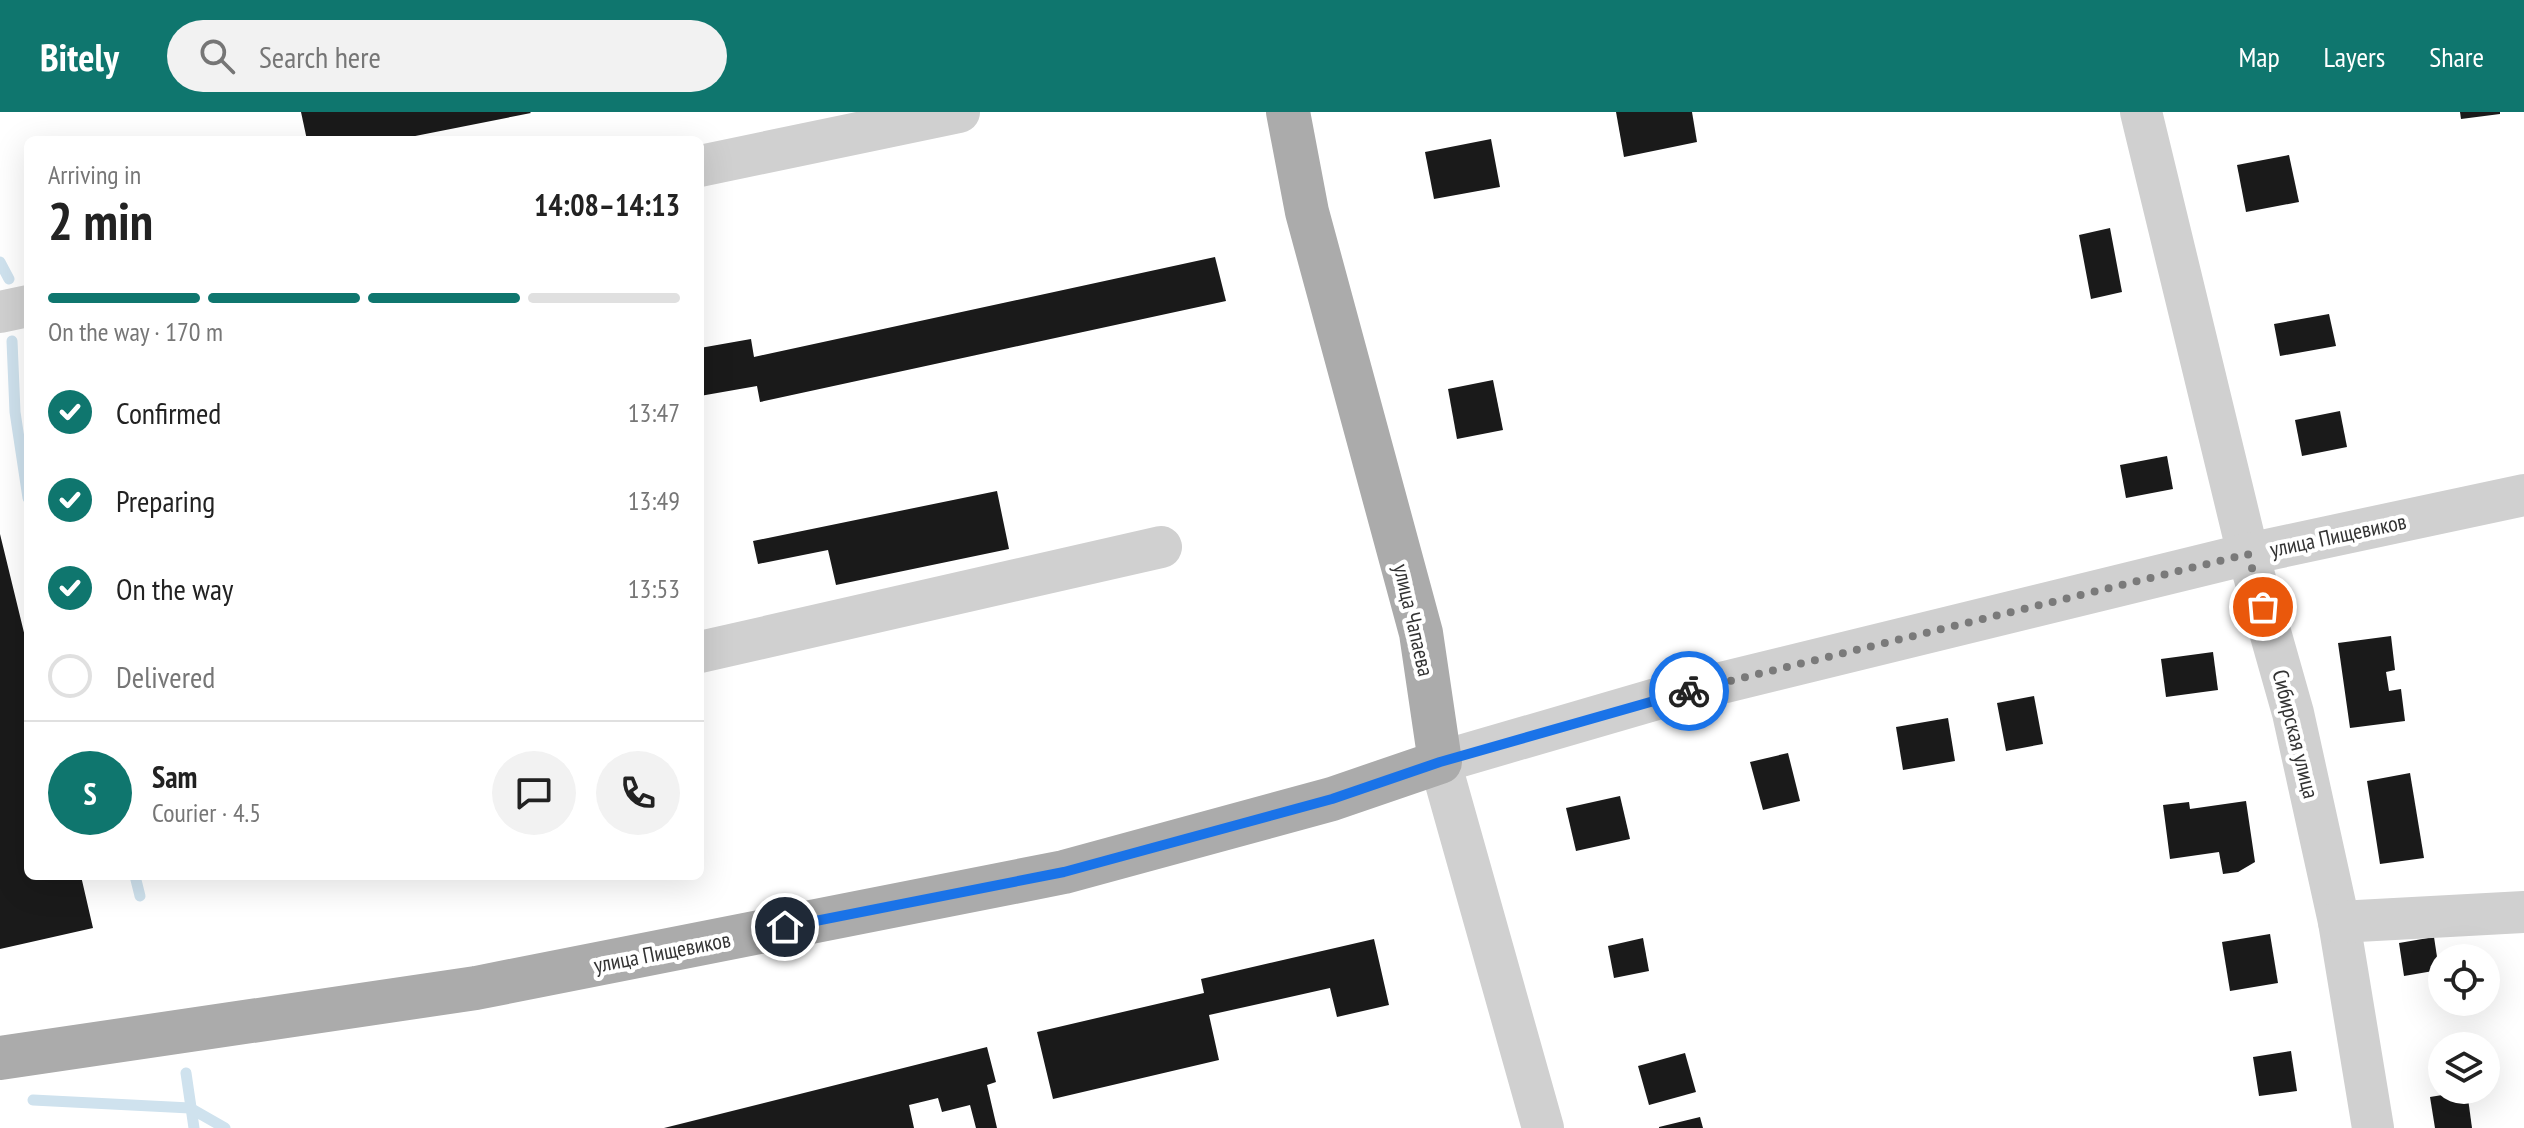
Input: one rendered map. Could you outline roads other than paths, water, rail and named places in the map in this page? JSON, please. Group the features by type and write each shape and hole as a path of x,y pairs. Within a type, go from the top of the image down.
{"main road":[{"name":"улица Чапаева","path":"1288,112 1307,212 1421,633 1440,762"},
{"name":"улица Пищевиков","path":"0,1058 476,988 1064,872 1332,799 1440,762"}],"street":[{"path":"704,165 959,112"},
{"name":"Сибирская улица","path":"2141,112 2248,554 2293,713 2339,922 2373,1128"},
{"path":"0,312 24,307"},
{"name":"улица Пищевиков","path":"1440,762 1660,698 2248,554 2524,495"},
{"path":"704,651 1161,547"},
{"name":"улица Чапаева","path":"1440,762 1536,1127"},
{"path":"2339,922 2524,912"}],"waterway":[{"path":"0,262 9,279"},
{"path":"12,341 15,412 24,472"},
{"path":"136,880 140,896"},
{"path":"186,1073 194,1128"},
{"path":"33,1100 190,1108 225,1128"}]}
